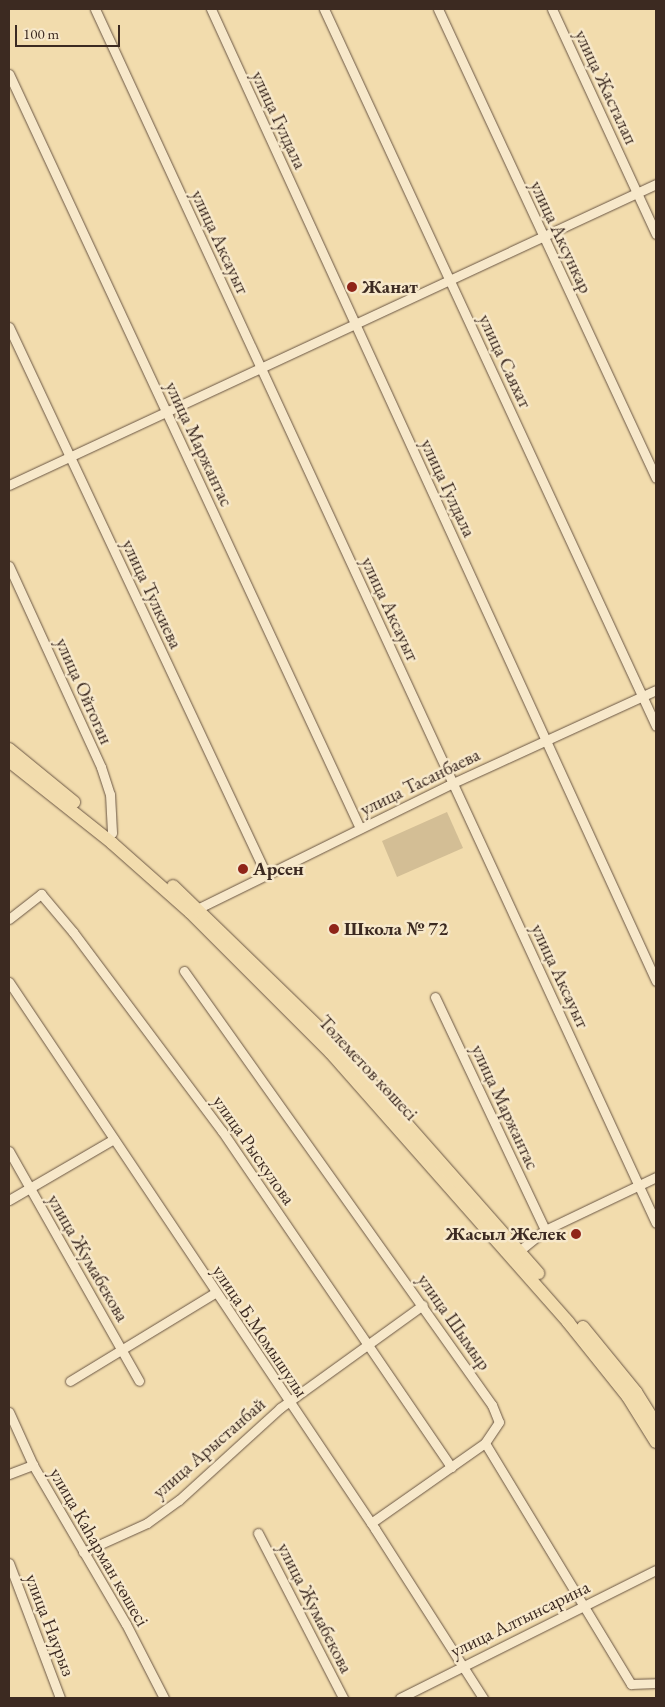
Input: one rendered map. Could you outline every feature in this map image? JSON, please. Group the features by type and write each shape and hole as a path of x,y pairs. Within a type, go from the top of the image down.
{"main road":[{"name":"Төлеметов көшесі","path":"9,749 112,833 199,908 378,1087 611,1360 656,1424"},
{"name":"Төлеметов көшесі","path":"9,761 112,843 190,912 330,1053 568,1322 628,1397 656,1442"}],"street":[{"name":"улица Аксауыт","path":"95,9 656,1223"},
{"name":"улица Гулдала","path":"210,9 656,981"},
{"name":"улица Саяхат","path":"324,9 656,726"},
{"name":"улица Аксункар","path":"438,9 542,237 656,478"},
{"name":"улица Жасталап","path":"552,9 656,234"},
{"name":"улица Маржантас","path":"9,74 360,828"},
{"path":"9,485 656,184"},
{"name":"улица Тулкиева","path":"9,327 266,874"},
{"name":"улица Ойтоган","path":"9,566 101,767 110,794 112,833"},
{"name":"улица Тасанбаева","path":"199,908 453,783 656,690"},
{"name":"улица Рыскулова","path":"9,918 41,894 222,1130 451,1467"},
{"name":"улица Шымыр","path":"184,971 422,1305 498,1416 496,1431 485,1443"},
{"name":"улица Б.Момышулы","path":"9,982 288,1403 370,1523 483,1698"},
{"name":"улица Маржантас","path":"435,998 545,1230"},
{"path":"9,1200 114,1140"},
{"name":"улица Жумабекова","path":"9,1151 139,1381"},
{"path":"519,1251 545,1230 656,1177"},
{"path":"70,1381 215,1293"},
{"name":"улица Арыстанбай","path":"84,1552 147,1523 179,1500 288,1403 422,1305"},
{"name":"улица Каһарман көшесі","path":"9,1412 33,1465 84,1552 164,1698"},
{"path":"370,1523 485,1443 631,1684 656,1683"},
{"path":"9,1474 33,1465"},
{"name":"улица Жумабекова","path":"258,1533 343,1698"},
{"name":"улица Наурыз","path":"9,1563 60,1698"},
{"name":"улица Алтынсарина","path":"400,1698 462,1665 656,1570"}],"shaded area":[{"path":"447,812 463,848 397,877 382,841"}],"place":[{"name":"Жанат","path":"352,287"},
{"name":"Арсен","path":"243,869"},
{"name":"Школа № 72","path":"334,929"},
{"name":"Жасыл Желек","path":"576,1234"}]}
